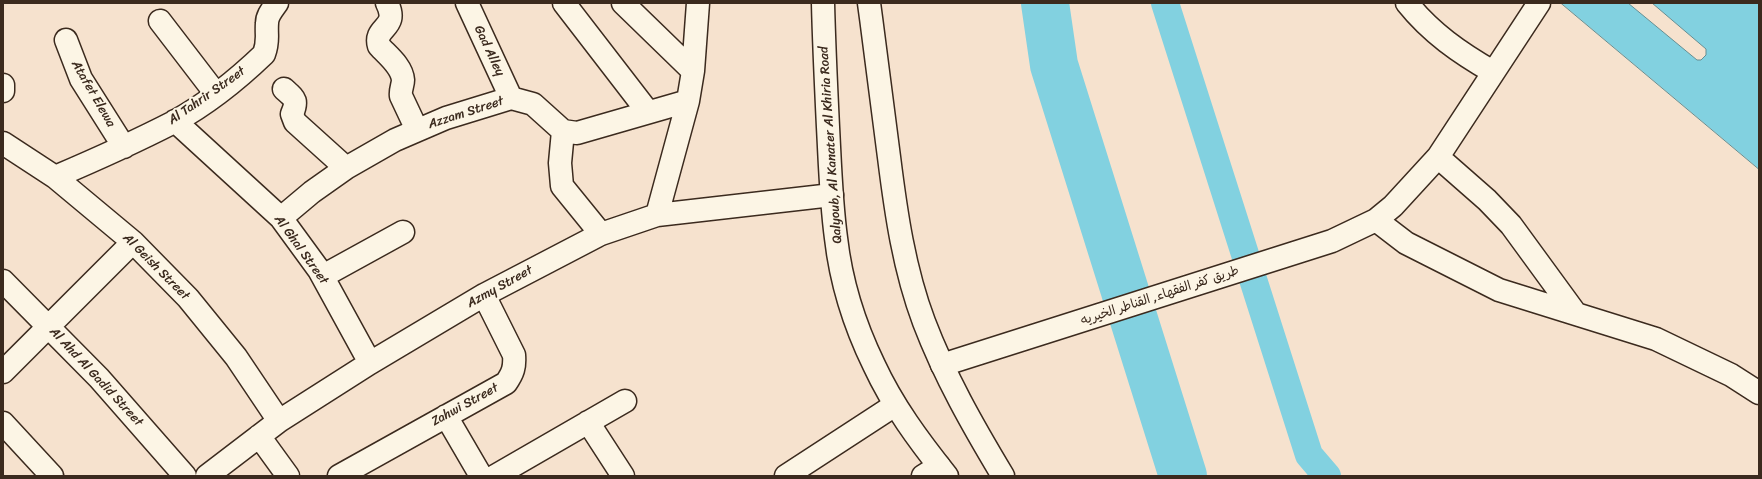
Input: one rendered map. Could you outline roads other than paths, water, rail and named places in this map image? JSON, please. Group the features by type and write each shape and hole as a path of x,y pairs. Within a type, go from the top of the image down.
{"street":[{"path":"388,3 391,18 389,23 379,34 378,42 379,46 397,66 402,75 403,82 400,90 401,96 417,130"},
{"name":"Gad Alley","path":"467,3 511,98"},
{"path":"564,3 648,112"},
{"path":"623,3 693,71"},
{"path":"657,215 688,101 693,71 698,3"},
{"name":"Qalyoub, Al Kanater Al Khiria Road","path":"823,3 832,195 836,239 849,297 857,325 874,366 895,405 936,473"},
{"path":"869,3 899,232 910,277 924,322 942,365 956,394 1003,476"},
{"path":"1407,3 1429,28 1446,42 1466,57 1493,72"},
{"name":"طريق كفر الفقهاء, القناطر الخيريه","path":"942,365 1332,241 1376,220 1393,206 1438,157 1538,4"},
{"name":"Al Tahrir Street","path":"55,177 175,121 216,94 264,54 268,44 267,22 269,6"},
{"path":"160,21 216,94"},
{"name":"Atafet Elewa","path":"66,40 81,79 124,146"},
{"path":"3,85 3,91"},
{"path":"284,89 294,98 296,105 292,114 295,122 346,168"},
{"name":"Azzam Street","path":"281,218 312,192 346,168 395,140 446,118 511,98 533,104 563,131"},
{"path":"600,234 562,186 560,163 563,131 577,133 688,101"},
{"name":"Al Ghal Street","path":"175,121 281,218 322,276 370,363"},
{"name":"Al Geish Street","path":"3,143 55,177 133,242 188,298 236,357 279,421"},
{"path":"1438,157 1488,200 1511,225 1576,314"},
{"name":"Azmy Street","path":"207,476 279,421 370,363 484,295 600,234 657,215 832,195"},
{"path":"1376,220 1406,243 1499,290 1656,339 1731,375 1759,393"},
{"path":"322,276 403,232"},
{"path":"3,372 133,242"},
{"name":"Al Ahd Al Gadid Street","path":"3,281 50,326 99,378 185,476"},
{"name":"Zahwi Street","path":"339,476 506,383 512,375 515,365 514,355 484,295"},
{"path":"495,476 625,401"},
{"path":"786,476 895,405"},
{"path":"446,416 481,476"},
{"path":"588,422 623,476"},
{"path":"3,423 52,476"},
{"path":"259,436 288,476"}],"water":[{"path":"1561,3 1628,3 1697,60 1701,60 1706,55 1706,49 1652,3 1759,3 1759,169"}],"waterway":[{"path":"1045,3 1054,65 1183,476"},
{"path":"1165,3 1309,455 1327,476"}]}
